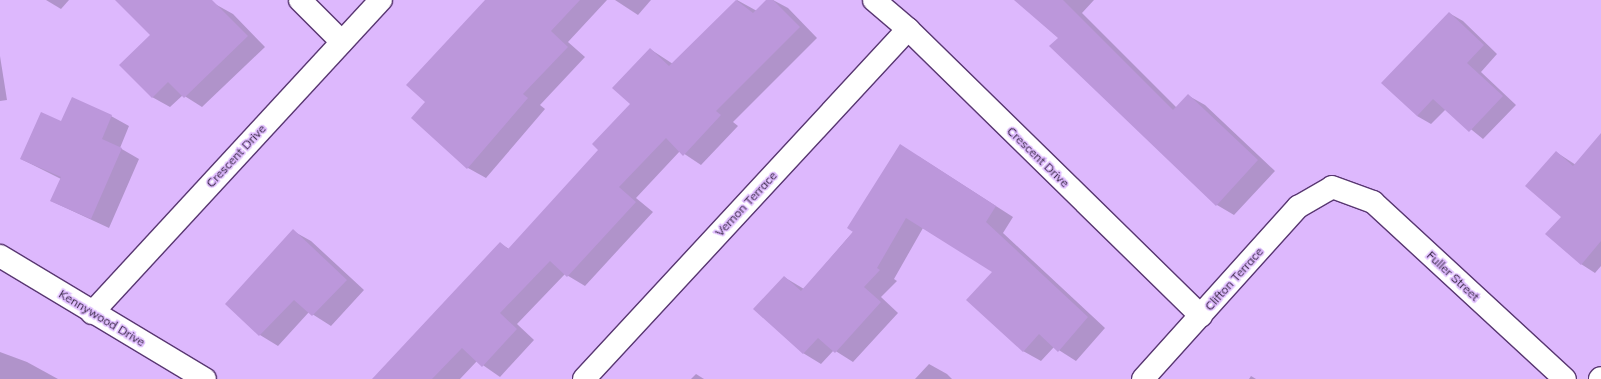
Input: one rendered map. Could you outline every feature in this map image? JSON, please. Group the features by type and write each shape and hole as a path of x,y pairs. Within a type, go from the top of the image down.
{"street":[{"path":"300,0 342,42"},
{"name":"Crescent Drive","path":"92,312 381,0"},
{"name":"Crescent Drive","path":"874,0 908,29 1201,316"},
{"name":"Vernon Terrace","path":"584,379 908,29"},
{"name":"Clifton Terrace","path":"1143,379 1298,207 1332,187"},
{"name":"Fuller Street","path":"1332,187 1373,202 1565,379"},
{"name":"Kennywood Drive","path":"0,256 205,379"}],"building":[{"path":"115,0 212,0 248,36 184,98 168,82 152,98 119,65 150,35"},
{"path":"485,0 580,0 551,31 568,47 523,94 528,98 467,169 411,118 425,102 406,85"},
{"path":"736,0 753,13 766,0 773,0 800,27 716,111 721,115 683,156 666,138 619,187 636,202 567,277 550,261 500,313 517,329 482,367 462,348 432,379 372,379 500,242 508,249 598,150 592,144 630,104 612,88 650,48 669,66"},
{"path":"1014,0 1063,0 1173,110 1188,94 1258,160 1216,206 1049,46 1058,38"},
{"path":"1449,12 1484,45 1467,63 1503,96 1469,132 1433,99 1417,116 1381,83"},
{"path":"72,97 112,115 102,139 122,148 91,219 50,201 61,177 20,159 41,112 61,121"},
{"path":"1601,133 1601,241 1581,265 1545,234 1561,217 1525,186 1556,151 1573,166"},
{"path":"900,144 996,206 986,222 1088,317 1058,352 1039,334 1023,352 966,300 992,272 906,218 877,268 880,270 864,287 881,302 835,353 818,338 803,354 753,309 784,276 801,291 853,232 847,228"},
{"path":"293,229 347,280 312,316 294,300 259,336 225,304"}]}
